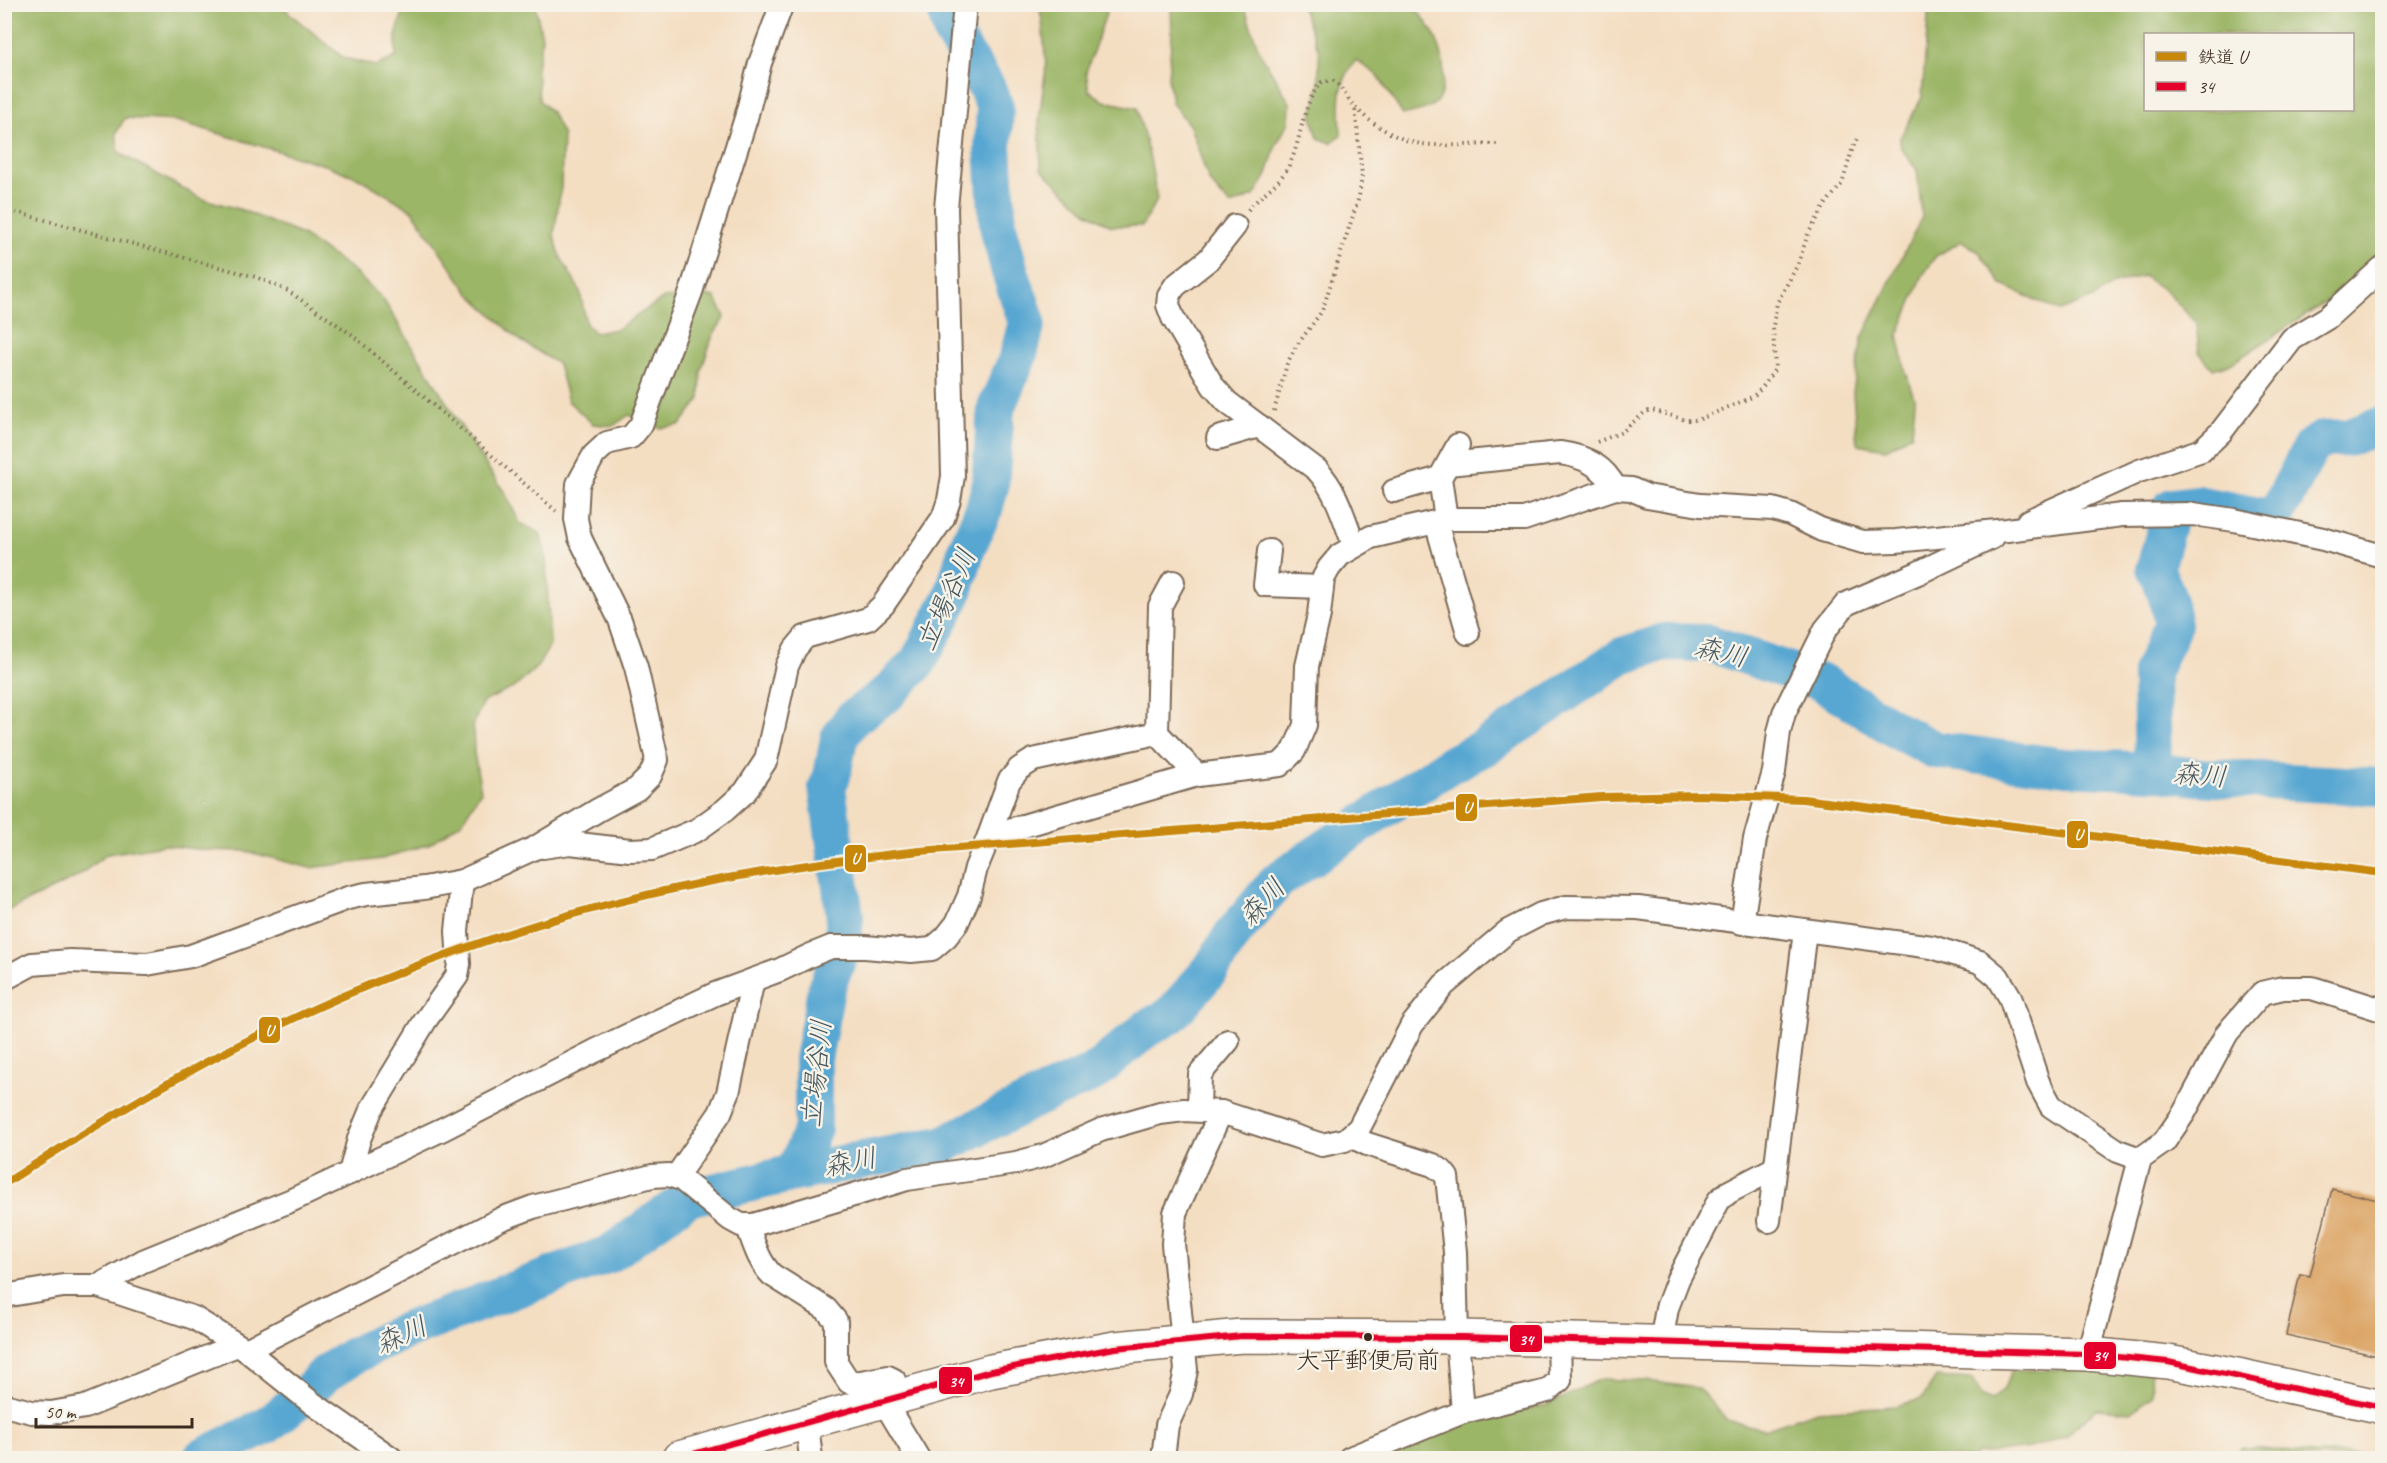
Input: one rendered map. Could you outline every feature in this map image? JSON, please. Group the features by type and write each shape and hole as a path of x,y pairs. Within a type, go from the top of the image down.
{"highway":[{"path":"679,1458 991,1371 1115,1348 1242,1336 1457,1337 2088,1354 2178,1364 2382,1407"}],"street":[{"path":"4,979 32,964 70,961 147,964 192,956 348,898 462,881 536,848 637,789 650,776 657,760 636,666 620,620 580,538 576,519 578,484 594,455 607,443 631,437 641,425 692,292 746,118 760,63 782,4"},
{"path":"536,848 570,843 630,850 652,849 697,830 725,810 745,792 766,760 787,666 795,649 805,637 868,619 883,605 943,518 949,500 952,476 946,208 965,4"},
{"path":"1235,226 1208,260 1175,286 1169,295 1168,305 1173,318 1212,386 1227,402 1317,470 1325,479 1333,490 1354,545"},
{"path":"1742,923 1755,839 1774,772 1784,713 1825,630 1846,604 2139,471 2202,450 2221,432 2292,339 2327,318 2382,268"},
{"path":"1218,438 1259,426"},
{"path":"1394,491 1449,462 1560,453 1576,455 1592,463 1609,475 1615,488"},
{"path":"1449,462 1441,521 1468,633"},
{"path":"989,836 1197,775 1280,765 1294,751 1305,725 1307,666 1319,615 1323,579 1329,568 1340,555 1371,537 1441,521 1524,519 1615,488 1631,489 1647,496 1700,505 1773,509 1791,514 1822,530 1863,542 2007,530 2122,515 2193,514 2246,522 2323,539 2382,556"},
{"path":"1269,551 1265,585 1322,587"},
{"path":"1173,582 1160,606 1157,733 1197,775"},
{"path":"98,1286 143,1261 292,1200 350,1173 695,1004 831,948 865,947 911,951 932,949 957,923 1009,781 1019,769 1033,760 1157,733"},
{"path":"350,1173 359,1139 371,1110 425,1021 457,976 459,964 457,931 462,881"},
{"path":"4,1405 32,1412 51,1413 86,1407 242,1348 501,1219 533,1208 652,1176 669,1175 681,1179 730,1219 741,1225 753,1225 907,1179 1016,1163 1043,1156 1101,1130 1152,1115 1184,1110 1210,1111 1322,1145 1346,1140 1359,1128 1413,1025 1444,985 1509,931 1541,914 1566,907 1638,908 1932,947 1980,962 1998,977 2010,997 2038,1082 2051,1106 2118,1151 2140,1159"},
{"path":"1769,1221 1805,931"},
{"path":"676,1177 714,1123 728,1093 753,980"},
{"path":"2088,1354 2140,1159 2164,1142 2184,1113 2227,1033 2262,993 2283,988 2312,988 2382,1010"},
{"path":"1163,1458 1167,1425 1181,1394 1186,1370 1173,1245 1175,1213 1210,1111 1200,1074 1228,1041"},
{"path":"1351,1136 1367,1144 1432,1165 1442,1171 1447,1178 1455,1252 1457,1337 1463,1412"},
{"path":"1660,1343 1667,1308 1678,1279 1719,1200 1729,1192 1776,1168"},
{"path":"747,1225 760,1262 772,1275 826,1309 836,1321 836,1362 849,1382 888,1377 894,1380 891,1398 918,1458"},
{"path":"4,1296 63,1286 98,1286 194,1318 242,1348 312,1403 392,1458"},
{"path":"1350,1458 1463,1412 1547,1391 1560,1380 1559,1340"},
{"path":"803,1423 809,1441 811,1458"}],"path":[{"path":"1235,226 1256,200 1287,170 1301,134 1312,92 1322,82 1334,81 1343,89 1354,106 1375,123 1399,137 1422,144 1497,144"},
{"path":"1259,426 1268,420 1276,408 1287,364 1295,348 1322,311 1359,197 1362,175 1354,106"},
{"path":"1576,455 1587,447 1622,432 1645,412 1652,410 1686,420 1698,420 1752,397 1761,389 1774,369 1773,326 1777,303 1798,264 1808,234 1827,202 1842,184 1853,147 1859,136"},
{"path":"4,209 256,277 288,291 351,334 554,510 576,519"}],"green space":[{"path":"5,5 283,5 289,13 344,58 376,66 396,57 396,36 405,5 535,5 542,37 537,68 539,100 552,113 563,136 561,187 554,235 560,256 580,291 586,324 595,333 617,329 664,298 704,295 715,297 725,317 713,335 701,371 700,399 680,425 660,428 629,415 613,426 593,424 568,401 558,364 518,339 468,292 412,210 359,178 328,166 177,121 125,118 116,133 119,153 200,198 242,210 302,235 349,267 383,299 477,452 505,493 520,523 540,533 546,557 550,645 538,666 515,687 483,702 473,724 474,753 481,791 462,822 429,844 382,859 310,868 245,851 204,850 164,845 107,854 75,878 5,912"},
{"path":"1039,5 1109,5 1086,72 1089,90 1104,101 1137,108 1151,163 1157,200 1142,226 1111,226 1086,212 1041,169 1039,119 1046,67"},
{"path":"1171,5 1244,5 1259,51 1290,103 1289,122 1276,145 1266,177 1254,196 1230,205 1209,181 1190,126 1172,103 1168,77 1172,34"},
{"path":"1301,5 1412,5 1426,21 1440,48 1443,68 1442,90 1439,99 1427,108 1403,115 1377,75 1356,60 1342,87 1341,135 1331,143 1318,138 1312,117 1319,85 1319,51"},
{"path":"1929,5 2382,5 2382,248 2340,293 2232,363 2213,369 2199,352 2196,323 2167,292 2143,276 2114,284 2093,298 2060,311 2002,285 1980,253 1962,241 1936,256 1923,275 1898,335 1915,401 1912,434 1886,449 1857,444 1853,392 1862,338 1922,217 1917,170 1901,148 1900,138 1922,97"},
{"path":"2094,1368 2151,1371 2152,1396 2130,1412 2097,1409 2066,1436 2030,1448 1978,1454 1973,1458 1373,1458 1477,1420 1547,1405 1601,1379 1646,1381 1698,1388 1727,1420 1764,1429 1817,1411 1895,1406 1922,1399 1936,1377 1973,1379 1981,1395 1992,1400 2004,1389 2011,1371"},
{"path":"2382,1446 2382,1458 2230,1458 2242,1447 2315,1454 2368,1454"}],"building":[{"path":"2332,1189 2382,1201 2382,1357 2286,1335 2300,1274 2310,1276"}],"waterway":[{"name":"立場谷川","path":"794,1173 813,1128 813,1059 826,989 842,947 845,917 827,787 832,776 839,738 852,719 888,693 918,662 953,595 967,548 984,509 990,487 996,408 1018,357 1027,322 1010,272 998,226 993,148 995,107 987,88 952,33 944,4"},
{"path":"2153,771 2151,673 2173,624 2166,593 2155,568 2172,507 2196,504 2274,519 2311,447 2324,439 2347,438 2382,425"},
{"name":"森川","path":"201,1458 266,1426 305,1395 325,1374 353,1356 400,1333 609,1254 688,1198 794,1173 942,1145 1095,1072 1146,1029 1170,1016 1211,969 1232,935 1278,880 1448,766 1485,747 1622,656 1664,642 1709,643 1821,682 1900,732 1935,750 2066,767 2382,787"}],"rail line":[{"name":"U","path":"4,1184 179,1077 251,1039 332,1001 421,964 512,932 651,894 785,868 853,859 920,851 1601,797 1702,795 1803,799 2382,873"}],"transit line":[{"name":"34","path":"679,1458 991,1371 1115,1348 1242,1336 1462,1337 2088,1354 2168,1362 2382,1407"}],"place":[{"name":"大平郵便局前","path":"1368,1337"}]}
